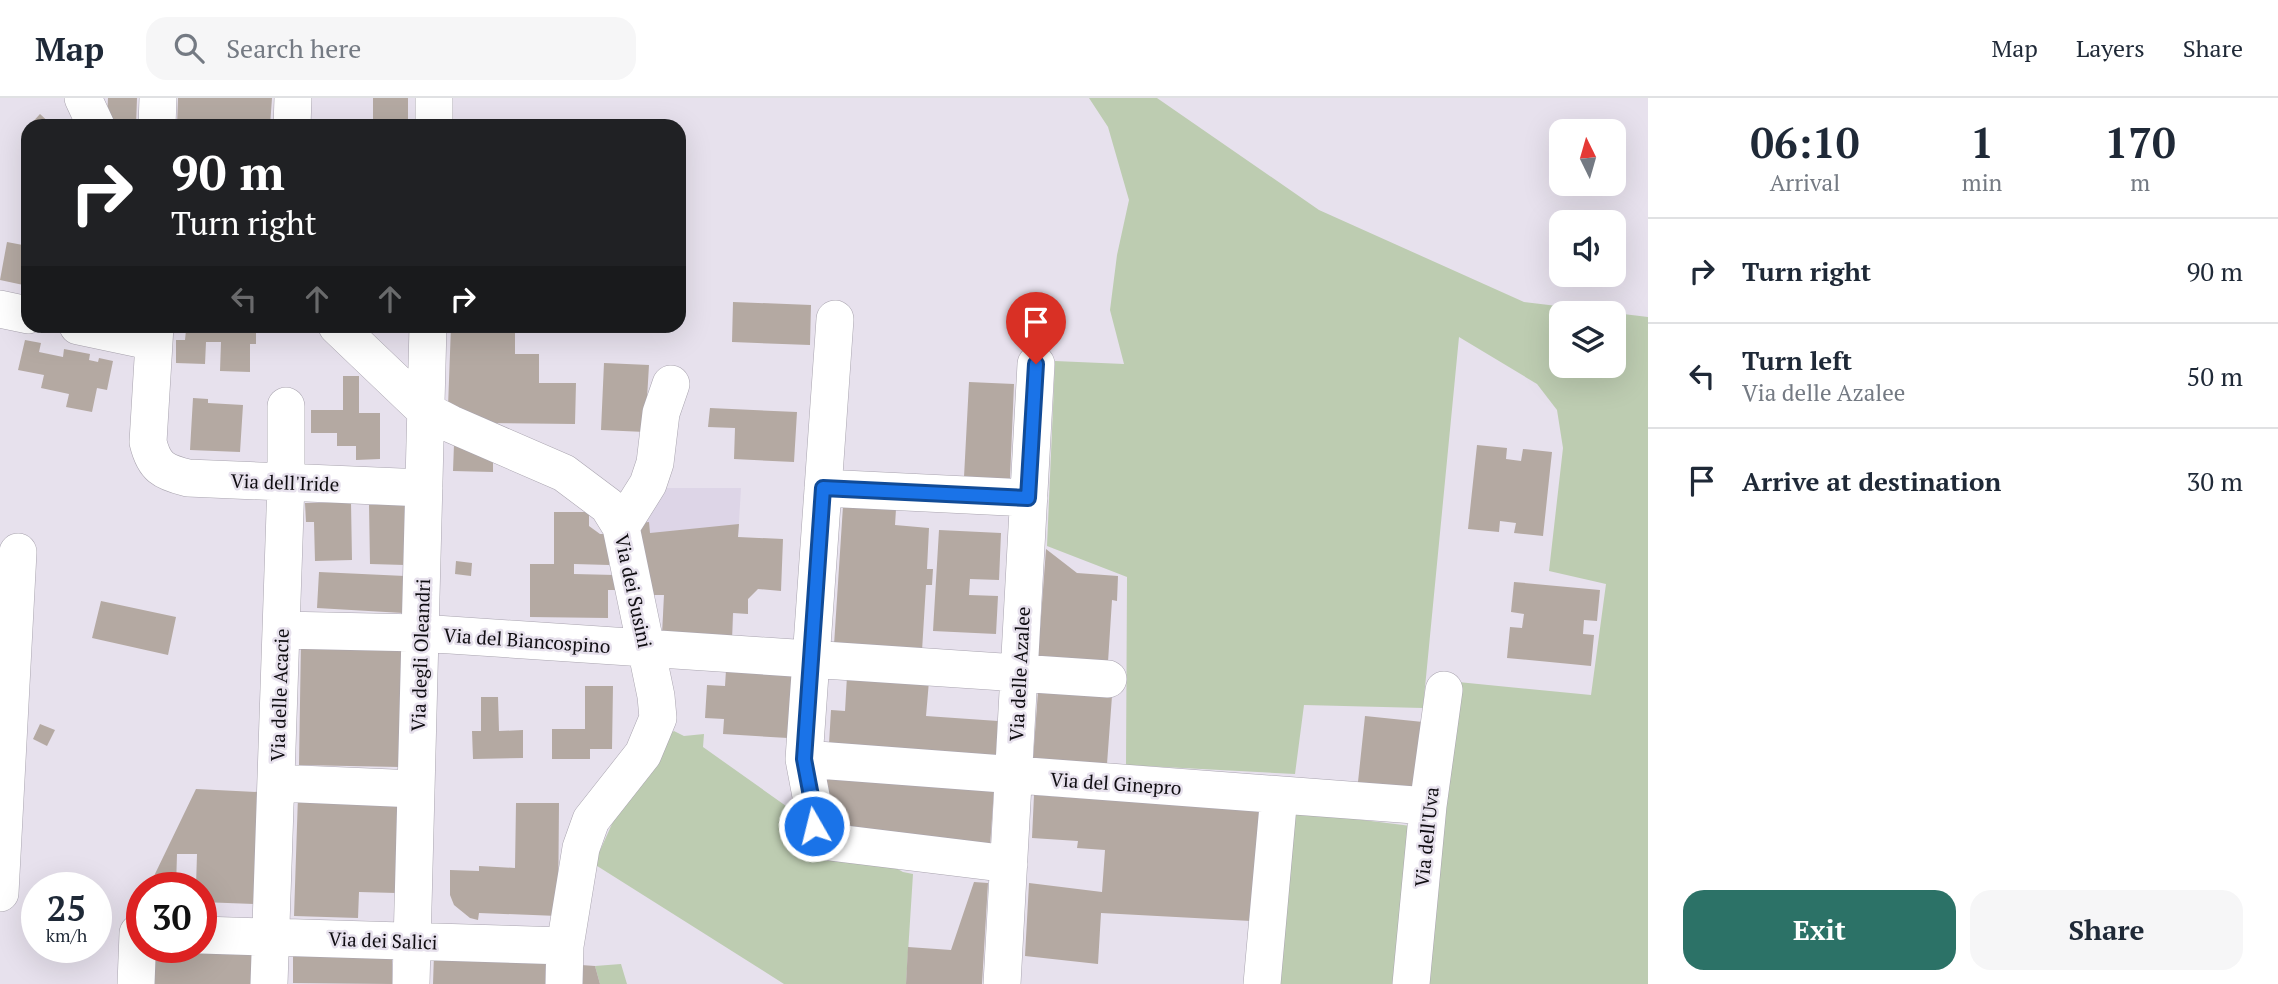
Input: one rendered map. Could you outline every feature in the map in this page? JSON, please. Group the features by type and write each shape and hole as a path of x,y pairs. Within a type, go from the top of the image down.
{"street":[{"path":"83,98 93,119"},
{"path":"157,119 158,98"},
{"path":"292,119 293,98"},
{"path":"434,98 434,119"},
{"path":"0,309 21,314"},
{"path":"835,319 804,759 814,812 813,840 1009,864"},
{"name":"Via dei Susini","path":"344,333 426,411 564,472 608,506 621,527 656,696 658,718 643,754 592,820 581,848 565,946 564,984"},
{"name":"Via degli Oleandri","path":"411,984 428,333"},
{"name":"Via dell'Iride","path":"155,334 148,442 152,459 169,474 188,478 424,488"},
{"name":"Via delle Azalee","path":"1002,984 1036,364"},
{"path":"621,527 648,484 654,463 661,413 671,384"},
{"name":"Via delle Acacie","path":"269,984 286,482 286,406"},
{"path":"823,488 1028,498"},
{"path":"0,893 7,622 19,552"},
{"name":"Via del Biancospino","path":"281,630 420,633 1108,679"},
{"name":"Via dell'Uva","path":"1411,984 1428,806 1444,690"},
{"name":"Via del Ginepro","path":"804,759 1428,806"},
{"path":"276,783 416,789"},
{"path":"1262,984 1279,795"},
{"name":"Via dei Salici","path":"217,935 565,946"},
{"path":"136,984 138,963"}],"shaded area":[{"path":"655,488 741,488 732,639 662,635 664,595 651,595 638,523"}],"green space":[{"path":"1089,98 1157,98 1319,210 1524,302 1549,305 1549,378 1626,378 1626,314 1648,317 1648,984 1427,984 1458,682 1591,695 1606,584 1549,571 1563,448 1557,410 1537,384 1459,337 1423,708 1304,705 1295,774 1126,765 1127,577 1047,546 1055,361 1124,364 1110,310 1117,255 1129,200 1108,127"},
{"path":"674,731 684,736 704,734 703,747 803,818 903,872 913,874 906,984 784,984 594,864 620,806 666,737"},
{"path":"1299,812 1411,826 1395,984 1276,984 1292,820"},
{"path":"621,964 627,984 600,984 595,966"}],"building":[{"path":"108,98 137,98 136,119 107,117"},
{"path":"178,98 272,98 270,119 177,119"},
{"path":"373,98 408,98 408,119 373,119"},
{"path":"7,242 21,245 21,284 0,280"},
{"path":"733,302 811,305 810,345 732,342"},
{"path":"186,333 256,333 256,344 250,344 250,372 220,371 221,342 206,342 205,364 176,363 176,340 185,340"},
{"path":"451,333 515,333 515,354 539,354 539,383 576,383 575,424 483,423 448,407"},
{"path":"25,340 41,343 39,352 63,357 64,349 90,354 89,360 98,362 99,358 113,361 107,390 97,388 92,412 66,407 69,394 41,388 44,375 18,370"},
{"path":"604,363 649,365 645,432 601,430"},
{"path":"343,376 359,376 359,413 380,413 380,459 356,460 356,446 337,446 337,433 311,433 311,410 343,410"},
{"path":"969,382 1014,384 1010,479 964,477"},
{"path":"193,398 208,399 208,403 243,405 240,452 190,450"},
{"path":"710,408 797,412 794,462 734,459 735,428 708,427"},
{"path":"454,444 493,457 493,472 453,471"},
{"path":"1477,445 1507,448 1506,459 1521,461 1523,449 1552,452 1543,536 1514,533 1516,523 1500,521 1499,532 1468,529"},
{"path":"351,502 352,560 315,561 314,522 306,522 305,503"},
{"path":"369,505 405,505 405,565 370,564"},
{"path":"843,506 896,509 895,525 929,528 927,569 933,569 932,585 926,585 922,651 834,645"},
{"path":"554,512 589,512 589,526 600,534 610,534 609,565 574,564 574,574 615,575 615,590 608,590 608,618 530,617 530,564 554,564"},
{"path":"649,522 650,533 739,524 738,537 783,539 781,591 758,589 748,599 748,614 733,613 732,639 662,635 664,595 651,595 638,523"},
{"path":"939,530 1001,533 999,580 970,579 969,595 998,596 996,634 933,631"},
{"path":"1046,549 1077,573 1118,576 1117,601 1112,600 1108,662 1038,657"},
{"path":"456,561 472,563 471,576 455,574"},
{"path":"319,572 405,576 403,613 317,608"},
{"path":"1514,582 1600,590 1597,621 1584,620 1583,634 1594,635 1591,666 1507,658 1510,627 1522,628 1524,614 1511,612"},
{"path":"101,601 176,617 168,655 92,638"},
{"path":"301,640 402,643 400,767 299,765"},
{"path":"726,670 792,674 788,738 723,734 724,719 705,718 707,685 725,686"},
{"path":"847,676 929,681 926,716 998,721 996,755 829,744 831,710 845,711"},
{"path":"585,686 613,686 612,749 590,749 590,759 552,759 552,729 585,729"},
{"path":"1038,691 1112,696 1107,764 1033,760"},
{"path":"481,697 498,697 499,731 523,730 523,758 473,759 472,731 481,731"},
{"path":"1365,716 1423,722 1416,788 1358,782"},
{"path":"40,724 55,730 47,746 33,739"},
{"path":"826,775 994,789 990,847 820,831"},
{"path":"196,789 258,792 254,904 217,903 217,872 196,872 197,854 177,854 176,872 156,872"},
{"path":"1034,795 1262,811 1251,921 1101,913 1098,964 1025,956 1029,883 1102,892 1105,850 1077,848 1078,841 1032,838"},
{"path":"298,796 399,799 396,893 359,892 358,918 294,916"},
{"path":"516,803 559,803 558,916 479,913 478,920 470,918 454,905 450,895 450,870 479,871 479,866 515,868"},
{"path":"974,882 988,883 982,984 906,984 908,947 951,950"},
{"path":"217,948 254,948 253,984 151,984 152,963 217,963"},
{"path":"293,952 392,952 392,984 293,983"},
{"path":"434,954 546,958 545,984 433,984"},
{"path":"581,965 595,966 600,984 580,984"}],"route":[{"path":"814,826 804,759 823,488 1028,498 1036,364"}]}
